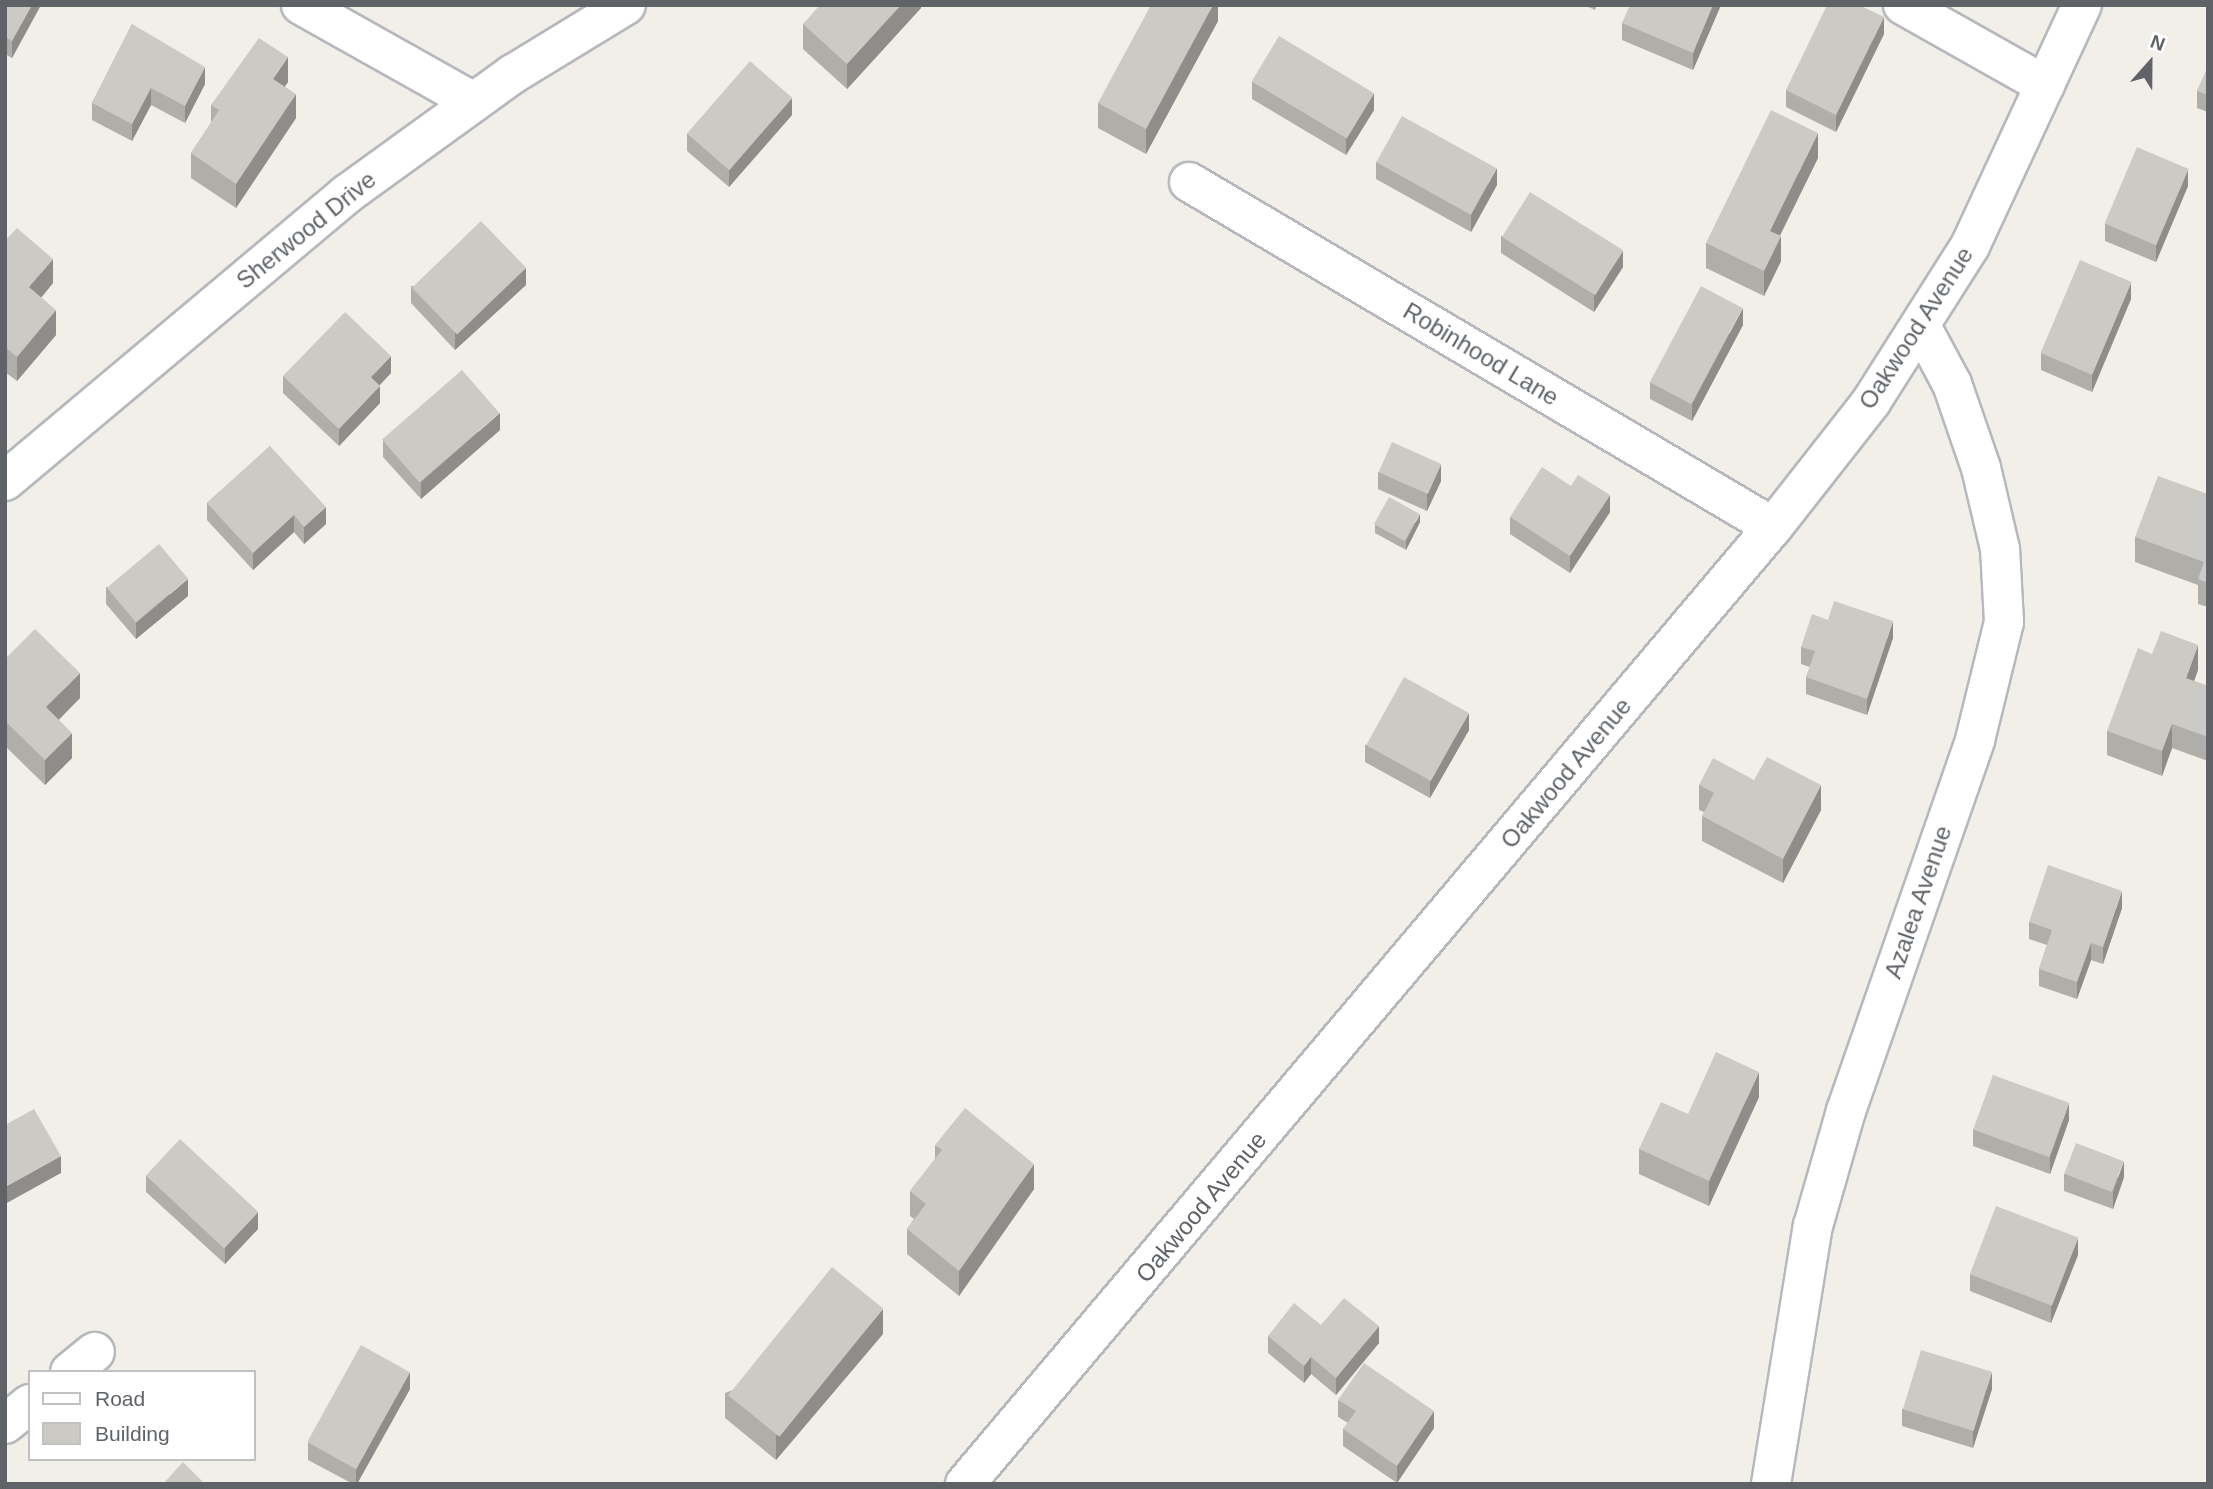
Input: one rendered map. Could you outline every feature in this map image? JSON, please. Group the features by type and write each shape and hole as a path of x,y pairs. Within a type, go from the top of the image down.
{"street":[{"path":"302,5 474,102"},
{"name":"Sherwood Drive","path":"5,481 347,194 474,102 626,5"},
{"path":"1903,5 2045,85"},
{"name":"Oakwood Avenue","path":"965,1484 1773,527 1922,328 1970,246 2082,5"},
{"name":"Robinhood Lane","path":"1189,182 1773,527"},
{"name":"Azalea Avenue","path":"1771,1484 1813,1226 1846,1111 1975,740 2004,622 2000,549 1981,468 1952,384 1922,328"},
{"path":"5,1424 28,1406"}],"building":[{"path":"5,5 32,5 12,41 5,37"},
{"path":"820,5 901,5 847,64 803,24"},
{"path":"1151,5 1213,5 1146,129 1098,103"},
{"path":"1630,5 1713,5 1693,53 1622,23"},
{"path":"1827,5 1859,5 1884,17 1836,115 1786,90"},
{"path":"132,24 205,67 185,106 151,88 132,124 92,103"},
{"path":"1279,36 1374,93 1347,139 1252,81"},
{"path":"259,38 288,57 273,79 296,94 236,184 191,153 219,110 211,105"},
{"path":"750,61 792,98 729,170 687,133"},
{"path":"2208,67 2208,95 2197,91"},
{"path":"1771,110 1818,133 1770,231 1781,236 1764,271 1706,243"},
{"path":"1402,116 1496,168 1471,215 1376,162"},
{"path":"2137,147 2189,169 2156,245 2105,223"},
{"path":"1530,192 1623,250 1595,295 1502,237"},
{"path":"481,221 526,268 457,334 412,288"},
{"path":"17,228 53,259 29,287 56,310 17,357 5,347 5,241"},
{"path":"2080,260 2132,282 2092,375 2041,353"},
{"path":"1701,286 1742,308 1691,404 1650,382"},
{"path":"345,312 391,356 371,377 380,386 339,429 283,376"},
{"path":"462,370 499,413 419,483 382,440"},
{"path":"1392,442 1441,464 1428,494 1379,472"},
{"path":"270,446 326,507 304,527 294,515 253,553 207,503"},
{"path":"1542,467 1571,486 1578,475 1610,495 1570,556 1510,517"},
{"path":"2158,476 2208,494 2208,583 2198,579 2204,562 2135,537"},
{"path":"1389,497 1420,514 1405,541 1374,524"},
{"path":"159,544 188,578 136,622 107,588"},
{"path":"1834,601 1893,621 1867,699 1806,677 1815,651 1801,647 1812,614 1828,620"},
{"path":"35,629 80,673 46,707 72,733 45,760 5,721 5,659"},
{"path":"2161,631 2198,645 2186,678 2208,686 2208,737 2172,724 2162,751 2107,731 2138,648 2152,654"},
{"path":"1404,677 1469,713 1431,781 1366,745"},
{"path":"1767,757 1821,785 1783,859 1702,816 1714,793 1699,785 1713,758 1754,780"},
{"path":"2048,865 2122,891 2103,947 2091,943 2077,982 2039,969 2052,930 2029,922"},
{"path":"1716,1052 1759,1072 1709,1181 1639,1149 1661,1102 1688,1114"},
{"path":"1993,1075 2069,1103 2049,1157 1973,1130"},
{"path":"965,1108 1034,1164 959,1271 907,1229 926,1204 910,1191 942,1150 935,1145"},
{"path":"34,1109 61,1156 5,1187 5,1125"},
{"path":"180,1139 258,1212 224,1249 146,1176"},
{"path":"2076,1143 2124,1161 2112,1192 2064,1174"},
{"path":"1996,1206 2078,1238 2052,1306 1970,1274"},
{"path":"832,1267 883,1309 779,1437 728,1395"},
{"path":"1344,1298 1379,1326 1336,1378 1311,1357 1304,1366 1268,1336 1294,1303 1321,1325"},
{"path":"361,1345 410,1372 356,1469 307,1442"},
{"path":"1921,1350 1992,1372 1974,1431 1903,1409"},
{"path":"1364,1363 1434,1411 1397,1466 1343,1429 1356,1411 1338,1400"},
{"path":"183,1462 205,1484 163,1484"}]}
